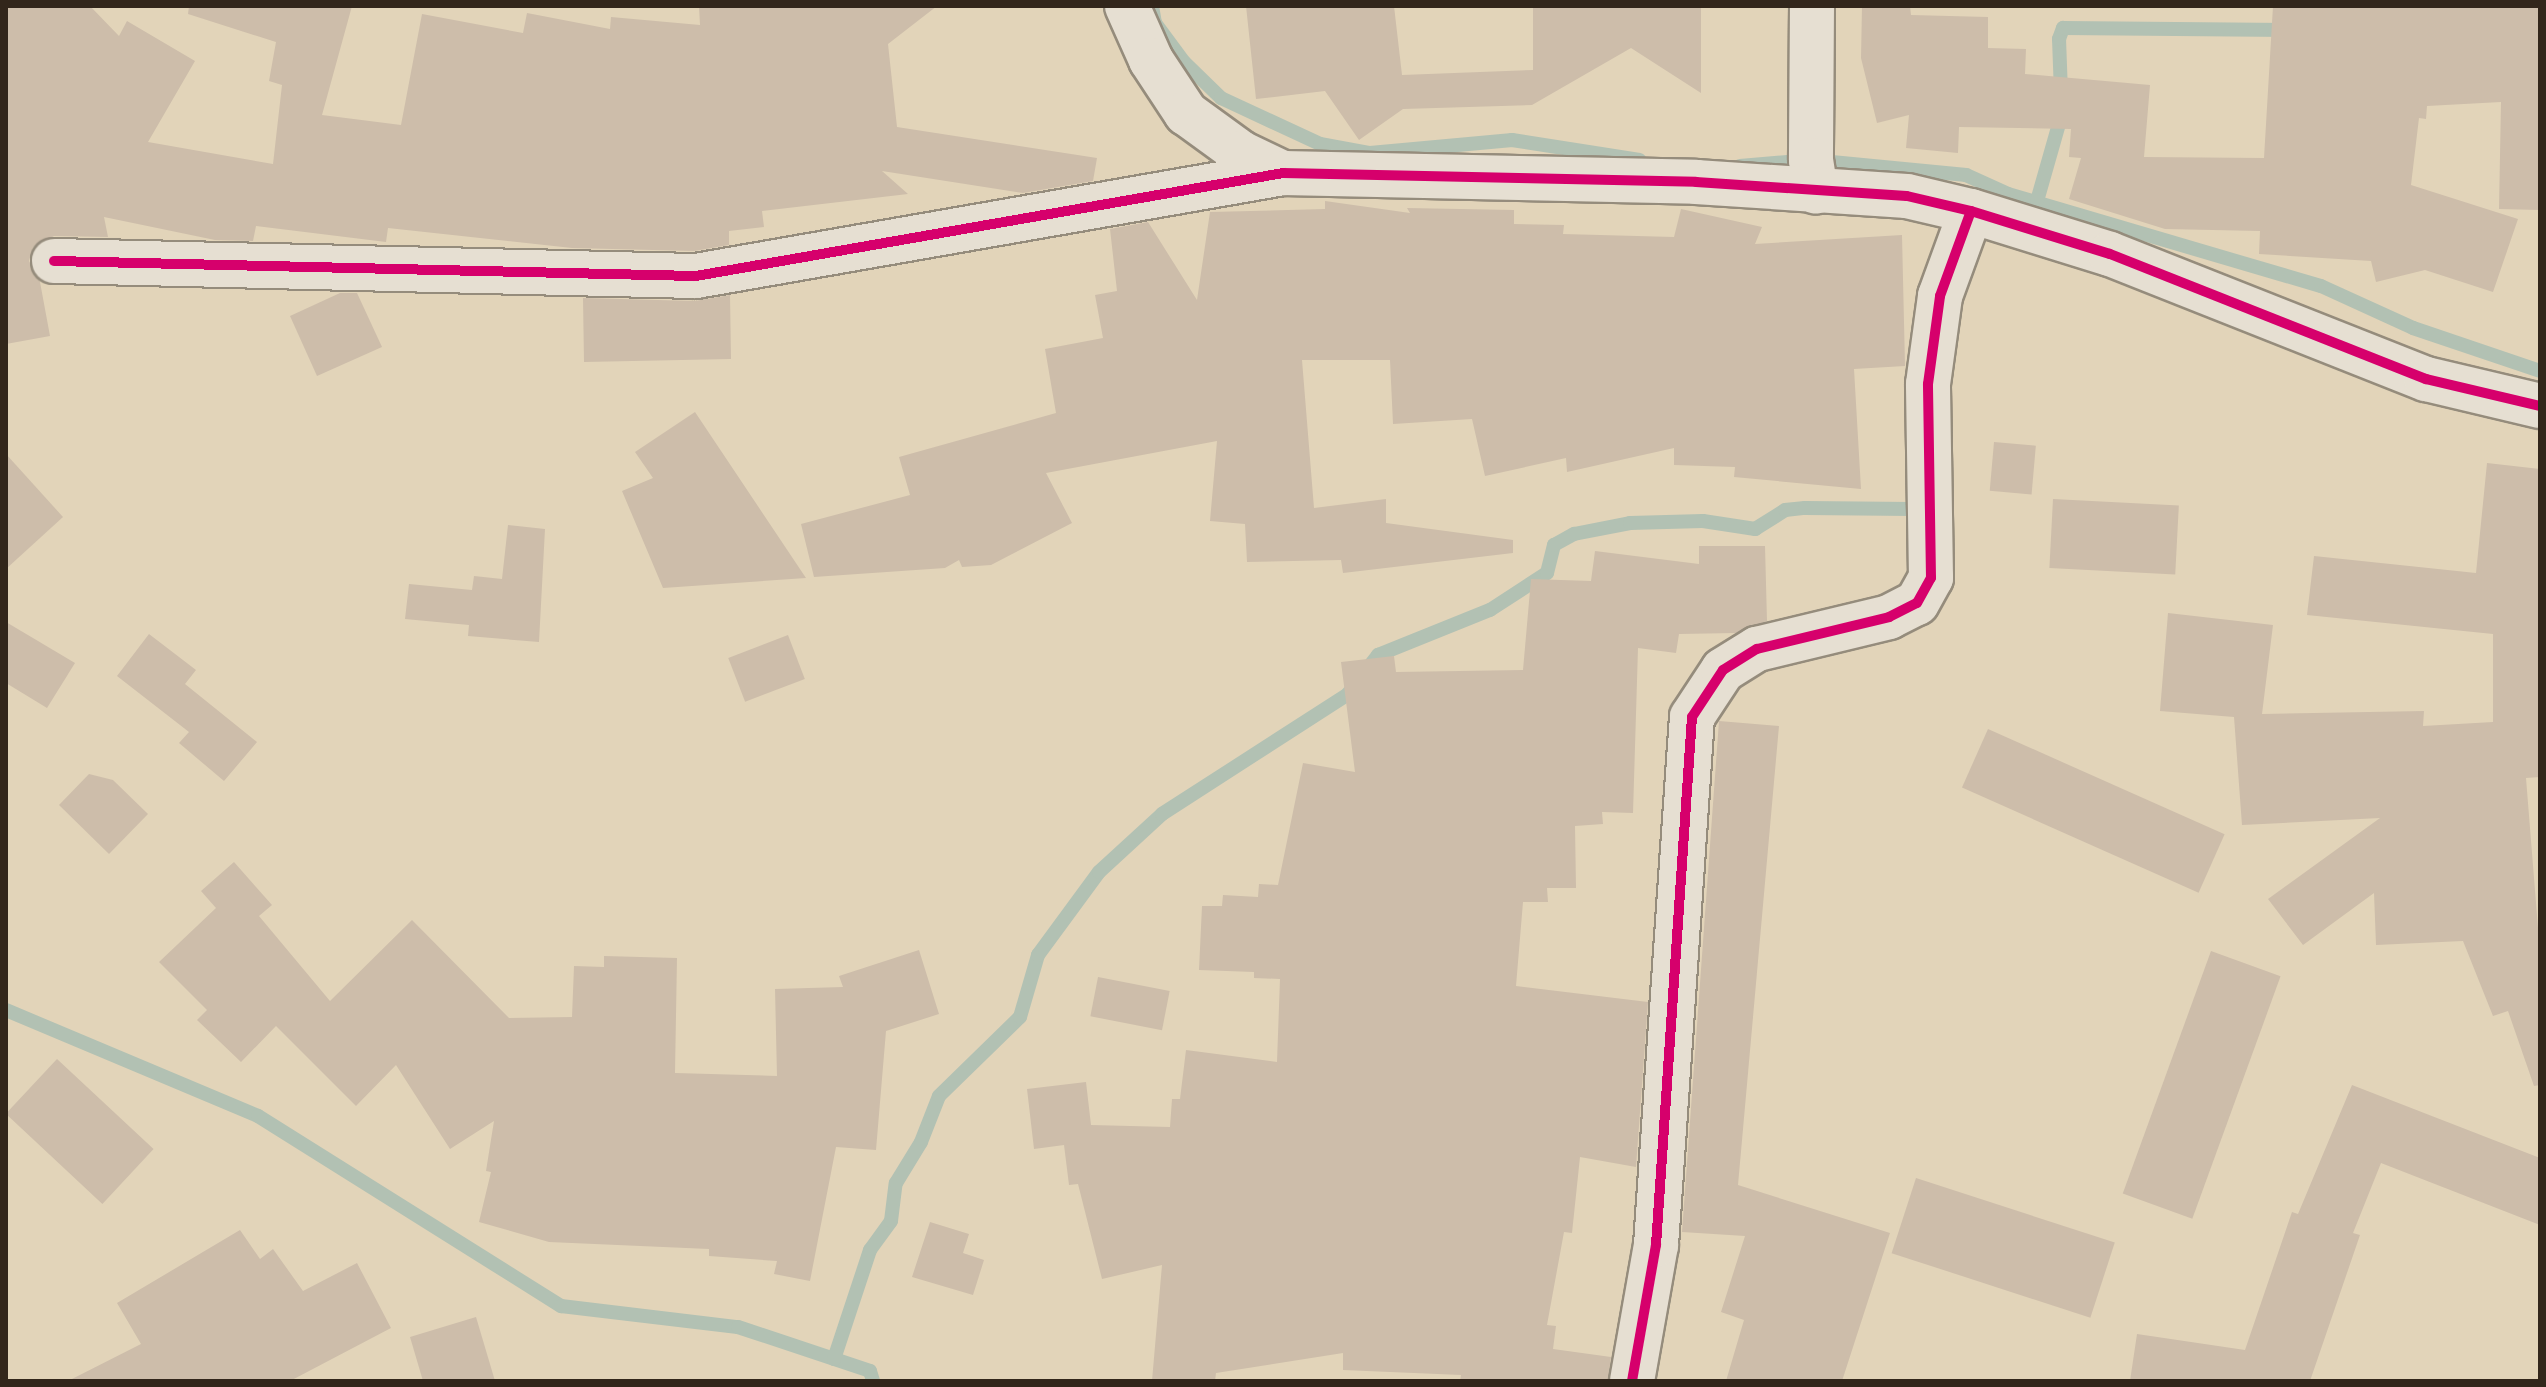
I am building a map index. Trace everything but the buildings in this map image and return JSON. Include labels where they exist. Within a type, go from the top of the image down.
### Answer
[{"type":"street","points":[[1127,6],[1151,60],[1186,113],[1241,153],[1283,173]]},
{"type":"street","points":[[1812,6],[1811,160],[1816,192]]},
{"type":"street","points":[[54,261],[696,276],[1283,173],[1696,182],[1907,196],[1971,211],[2110,254],[2426,379],[2540,406]]},
{"type":"street","points":[[1632,1381],[1656,1245],[1692,717],[1723,670],[1757,649],[1889,617],[1917,603],[1931,578],[1928,384],[1940,296],[1971,211]]},
{"type":"waterway","points":[[1152,6],[1155,23],[1184,62],[1221,98],[1320,144],[1370,153],[1512,140],[1639,160]]},
{"type":"waterway","points":[[2061,93],[2059,39],[2063,28],[2288,30]]},
{"type":"waterway","points":[[2037,201],[2062,113]]},
{"type":"waterway","points":[[1740,166],[1811,160],[1966,175],[2008,194],[2321,286],[2413,328],[2540,371]]},
{"type":"waterway","points":[[834,1359],[870,1250],[891,1221],[896,1183],[921,1142],[939,1096],[1020,1017],[1038,955],[1099,872],[1162,814],[1347,695],[1378,655],[1490,610],[1547,573],[1554,545],[1574,534],[1630,523],[1703,521],[1755,529],[1785,510],[1805,508],[1912,509]]},
{"type":"waterway","points":[[6,1010],[258,1116],[561,1306],[738,1327],[870,1371],[873,1381]]},
{"type":"cycle path","points":[[54,261],[696,276],[1283,173],[1696,182],[1907,196],[1971,211],[2110,254],[2426,379],[2540,406]]},
{"type":"cycle path","points":[[1632,1381],[1656,1245],[1692,717],[1723,670],[1757,649],[1889,617],[1917,603],[1931,578],[1928,384],[1940,296],[1971,211]]}]
